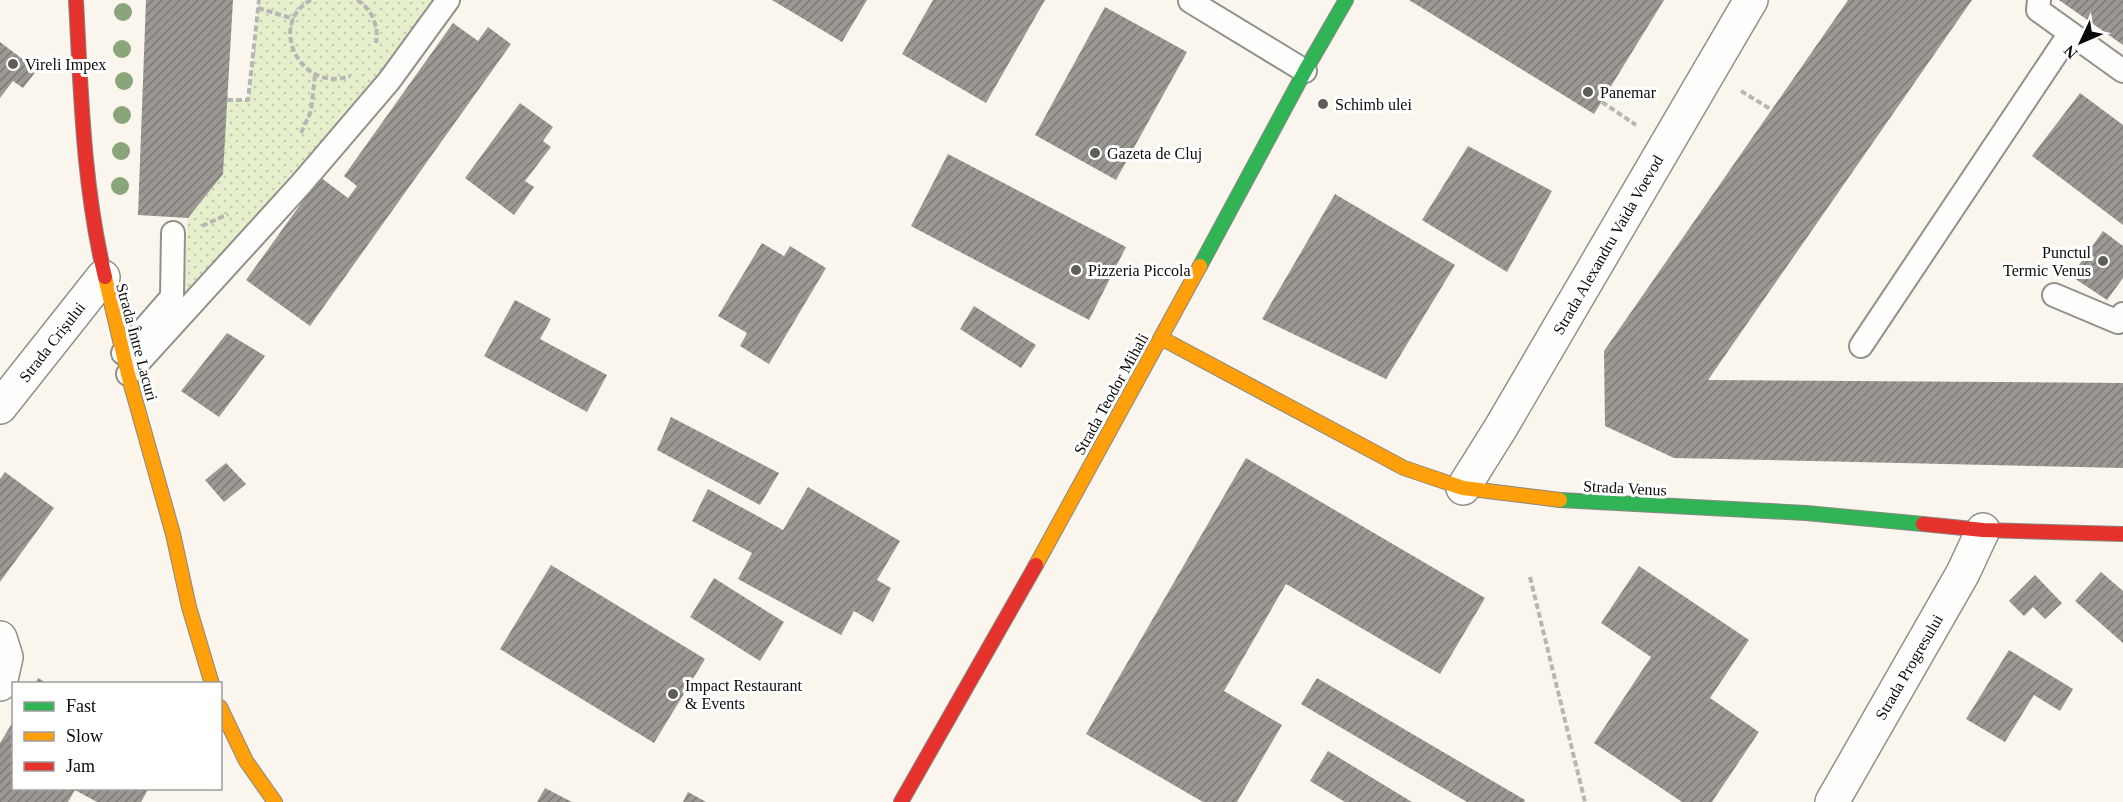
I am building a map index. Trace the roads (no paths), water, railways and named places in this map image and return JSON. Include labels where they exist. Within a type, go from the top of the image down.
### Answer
[{"type":"street","name":"Strada Între Lacuri","points":[[76,0],[87,183],[103,277],[173,534],[189,607],[211,682]]},
{"type":"street","name":"Strada Teodor Mihali","points":[[901,802],[1035,566],[1346,0]]},
{"type":"street","name":"Strada Alexandru Vaida Voevod","points":[[1464,488],[1750,0]]},
{"type":"street","name":"Strada Crișului","points":[[0,407],[103,277]]},
{"type":"street","name":"Strada Venus","points":[[1161,338],[1404,468],[1464,488],[1578,502],[1806,513],[1983,530],[2123,534]]},
{"type":"street","name":"Strada Progresului","points":[[1832,802],[1963,573],[1983,530]]},
{"type":"street","points":[[0,638],[6,657],[0,684]]},
{"type":"street","points":[[222,711],[264,796]]},
{"type":"lane","points":[[125,363],[301,184],[390,81],[448,0]]},
{"type":"lane","points":[[2039,0],[2038,10],[2123,71]]},
{"type":"lane","points":[[1190,1],[1305,71]]},
{"type":"lane","points":[[1861,346],[2070,33]]},
{"type":"lane","points":[[125,363],[172,297],[173,233]]},
{"type":"lane","points":[[2054,295],[2118,322],[2123,314]]},
{"type":"place","name":"Vireli Impex","points":[[13,64]]},
{"type":"place","name":"Panemar","points":[[1588,92]]},
{"type":"place","name":"Schimb ulei","points":[[1323,104]]},
{"type":"place","name":"Gazeta de Cluj","points":[[1095,153]]},
{"type":"place","name":"Punctul Termic Venus","points":[[2103,261]]},
{"type":"place","name":"Pizzeria Piccola","points":[[1076,270]]},
{"type":"place","name":"Impact Restaurant & Events","points":[[673,694]]}]
